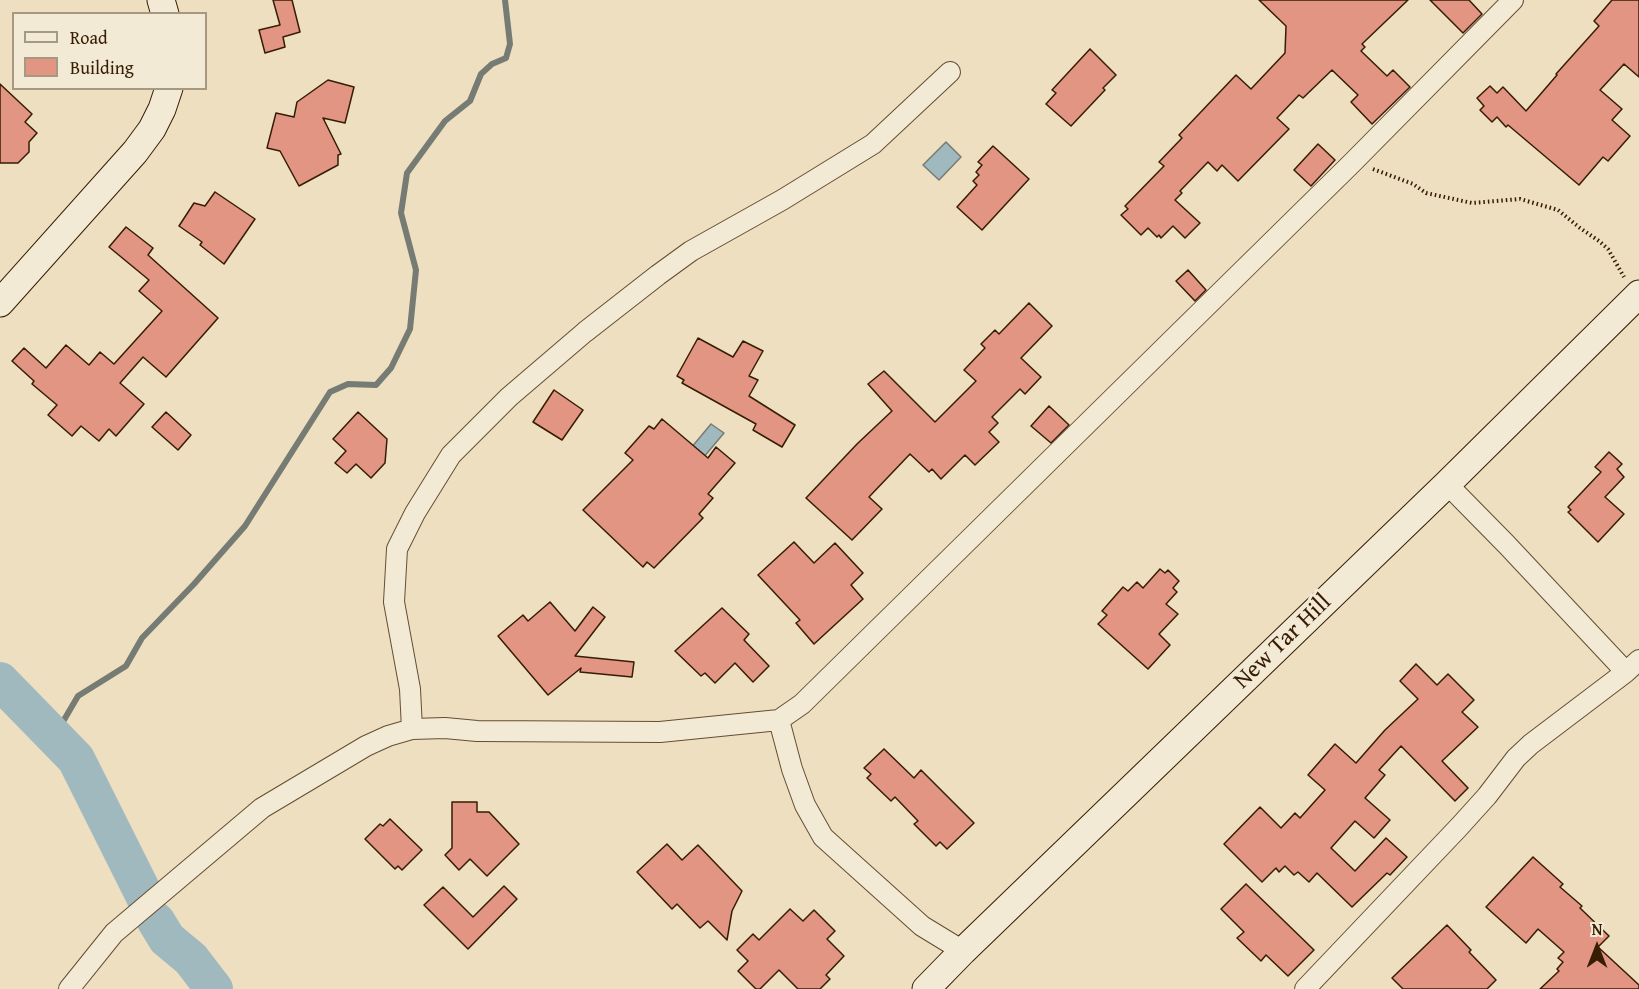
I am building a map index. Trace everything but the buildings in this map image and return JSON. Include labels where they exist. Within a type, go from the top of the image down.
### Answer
[{"type":"street","points":[[69,989],[114,933],[262,808],[366,746],[388,736],[412,729],[445,728],[477,731],[660,732],[779,720],[802,704],[1352,163],[1512,0]]},
{"type":"street","points":[[412,729],[410,689],[394,602],[397,549],[415,513],[451,455],[509,397],[658,274],[691,251],[782,200],[873,144],[950,72]]},
{"type":"street","points":[[0,303],[135,152],[152,129],[168,90]]},
{"type":"street","name":"New Tar Hill","points":[[926,989],[1447,484],[1633,287]]},
{"type":"street","points":[[1305,989],[1466,819],[1524,751],[1548,730],[1633,666],[1447,484]]},
{"type":"street","points":[[779,720],[792,769],[805,805],[823,837],[922,926],[963,951]]},
{"type":"path","points":[[1352,163],[1398,177],[1426,193],[1472,203],[1520,199],[1558,210],[1608,249],[1633,287]]},
{"type":"water","points":[[946,142],[961,157],[939,180],[923,165]]},
{"type":"water","points":[[711,424],[724,433],[703,458],[691,448]]},
{"type":"waterway","points":[[54,737],[78,696],[126,666],[142,638],[245,526],[330,392],[348,384],[376,385],[391,368],[410,329],[416,270],[401,213],[407,173],[445,121],[470,101],[481,74],[492,64],[506,58],[510,44],[505,0]]},
{"type":"waterway","points":[[0,681],[76,759],[147,901]]},
{"type":"waterway","points":[[156,921],[167,939],[191,959],[214,989]]}]
